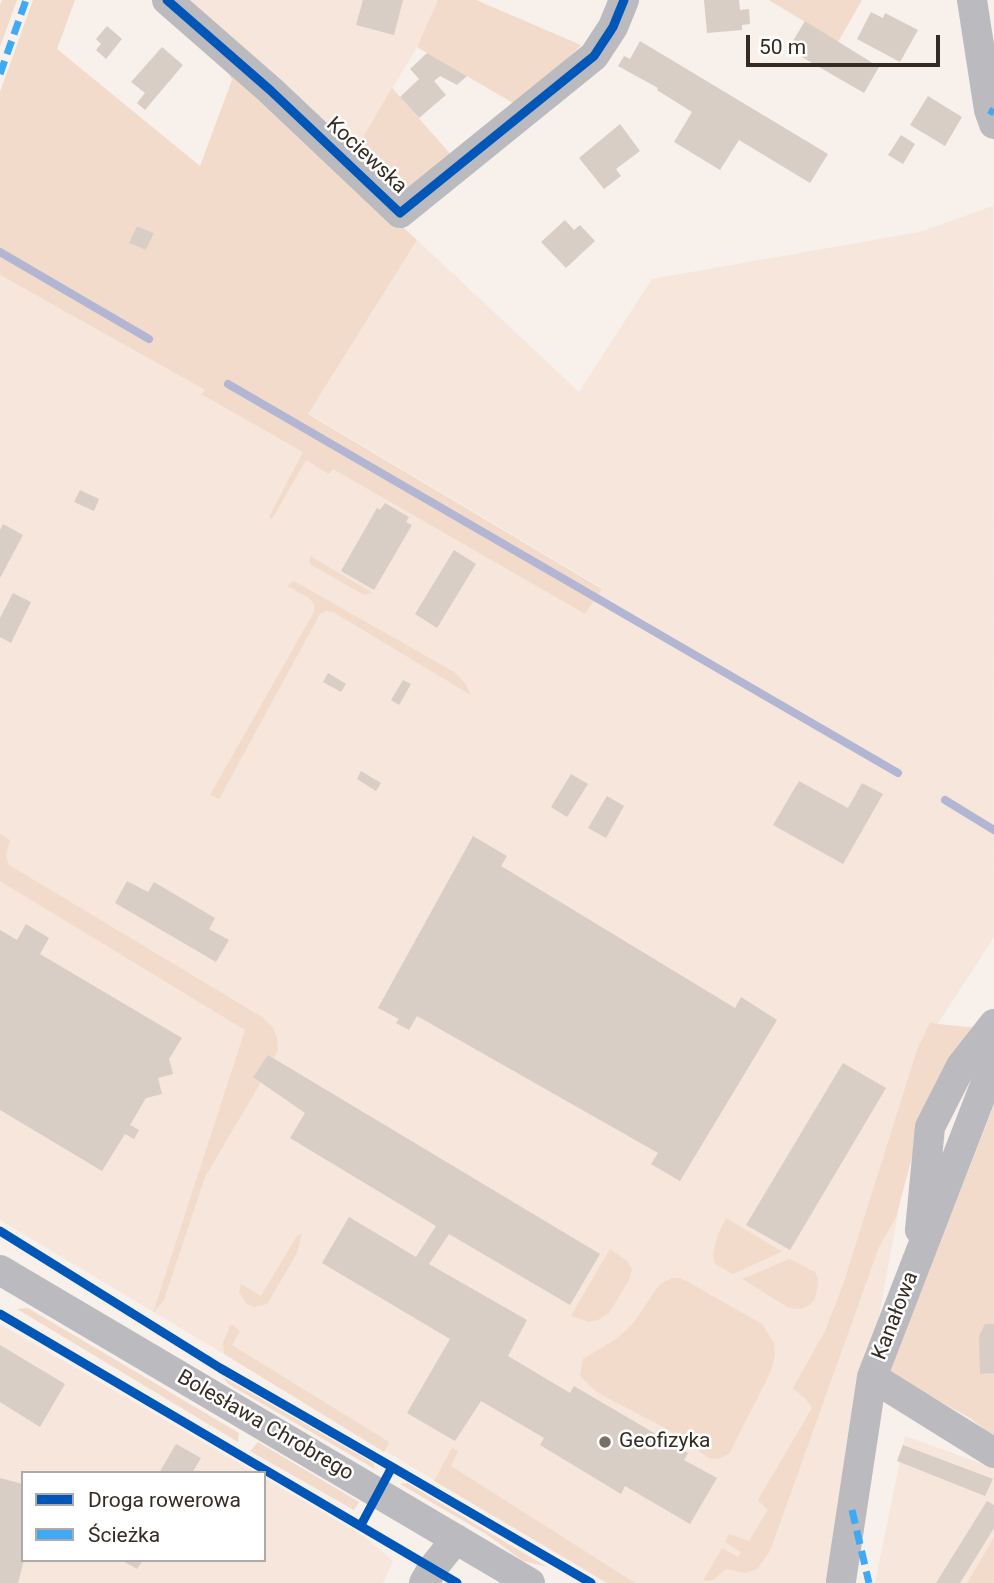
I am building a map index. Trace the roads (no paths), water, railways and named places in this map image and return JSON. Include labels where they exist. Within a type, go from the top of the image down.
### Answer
[{"type":"street","name":"Kociewska","points":[[167,0],[270,90],[400,213],[594,56],[613,27],[624,0]]},
{"type":"street","points":[[972,0],[989,110],[994,124]]},
{"type":"street","points":[[918,1258],[930,1127],[961,1066],[994,1024]]},
{"type":"street","name":"Kanałowa","points":[[841,1581],[872,1377],[994,1062]]},
{"type":"street","name":"Bolesława Chrobrego","points":[[0,1270],[530,1583]]},
{"type":"street","points":[[872,1377],[994,1453]]},
{"type":"street","points":[[424,1583],[456,1539]]},
{"type":"waterway","points":[[0,252],[149,339]]},
{"type":"waterway","points":[[228,384],[898,773]]},
{"type":"waterway","points":[[945,800],[994,830]]},
{"type":"place","name":"Geofizyka","points":[[605,1442]]}]
